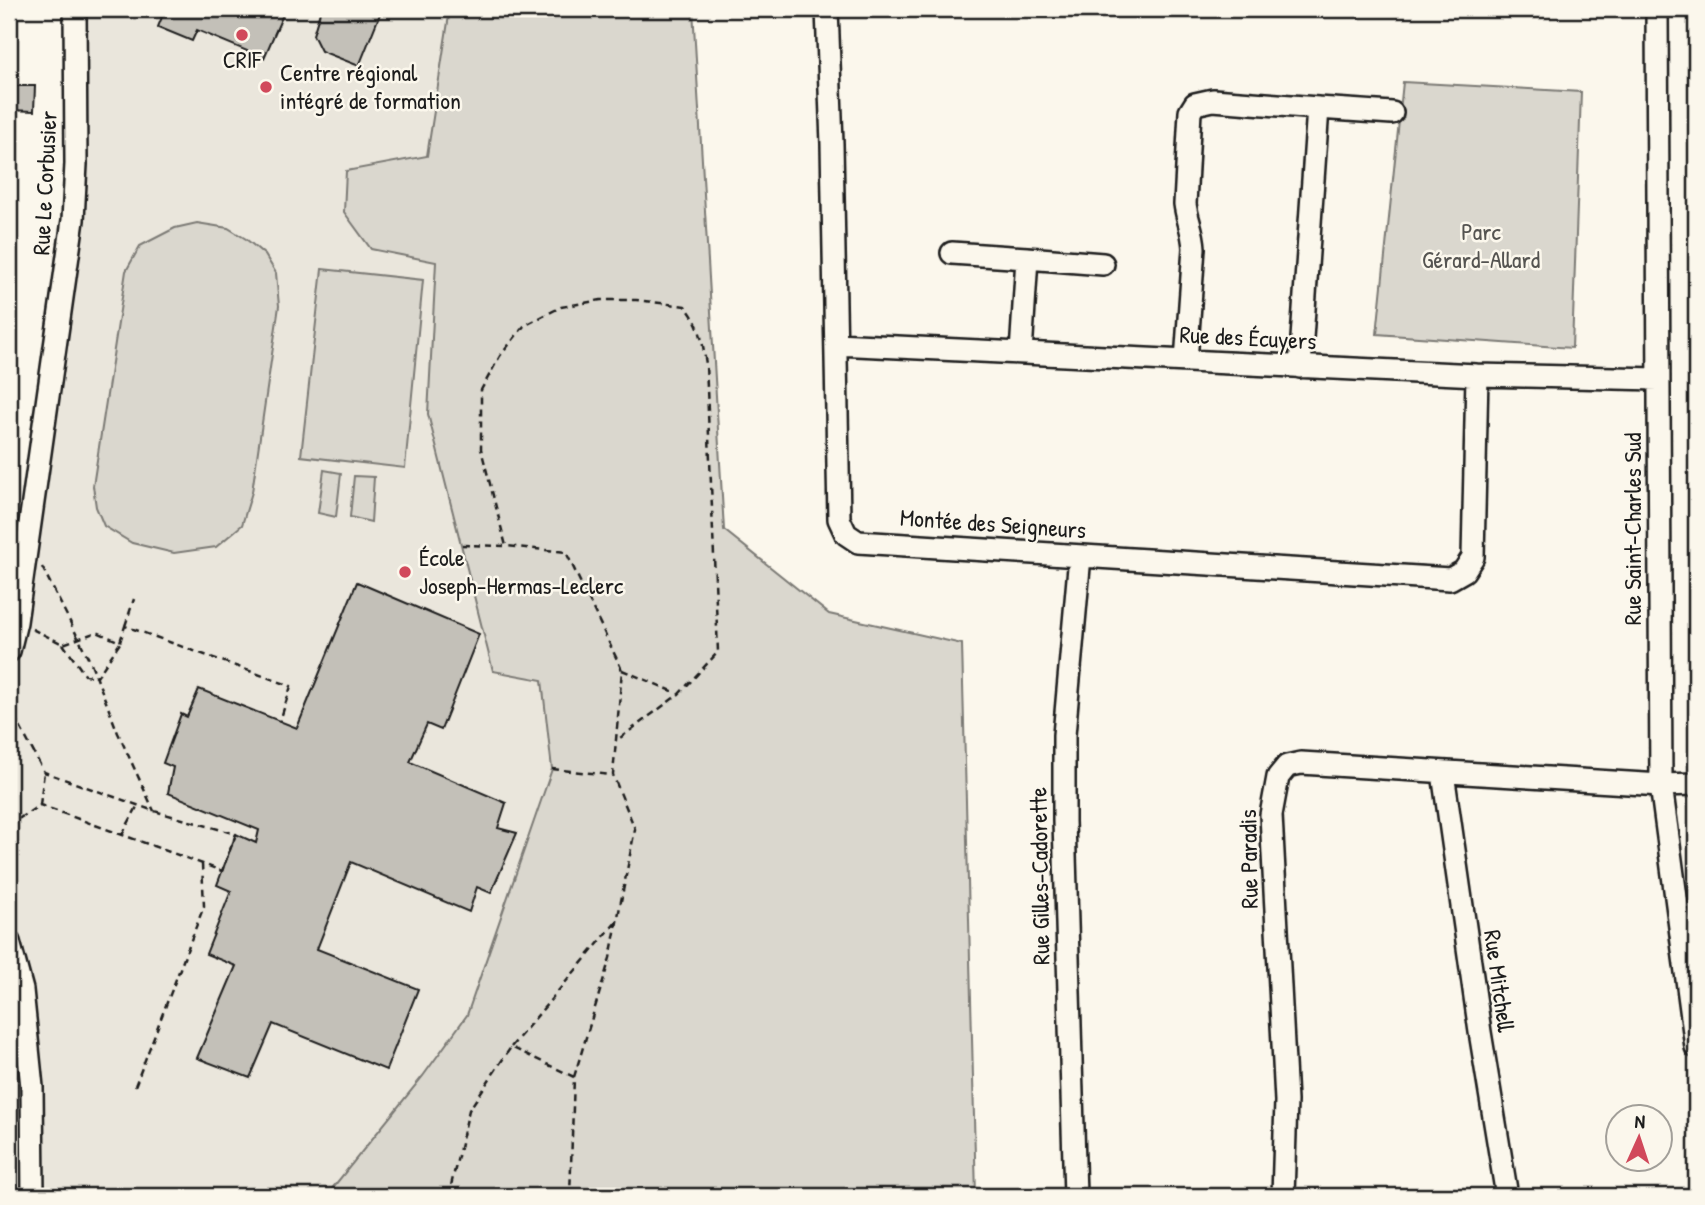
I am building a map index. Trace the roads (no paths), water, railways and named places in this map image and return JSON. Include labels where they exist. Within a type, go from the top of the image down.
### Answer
[{"type":"street","name":"Rue Le Corbusier","points":[[9,650],[16,622],[73,219],[76,164],[75,9]]},
{"type":"street","name":"Montée des Seigneurs","points":[[827,9],[839,519],[846,534],[858,542],[1450,579],[1464,571],[1473,557],[1477,375]]},
{"type":"street","name":"Rue Saint-Charles Sud","points":[[1657,9],[1661,785],[1696,1047]]},
{"type":"street","points":[[1186,361],[1194,248],[1193,229],[1187,219],[1185,204],[1190,112],[1195,103],[1213,100],[1392,113]]},
{"type":"street","points":[[1300,367],[1318,108]]},
{"type":"street","points":[[952,253],[1103,264]]},
{"type":"street","points":[[1021,353],[1027,258]]},
{"type":"street","name":"Rue des Écuyers","points":[[836,344],[1477,375],[1658,379]]},
{"type":"street","name":"Rue Gilles-Cadorette","points":[[1075,1196],[1064,747],[1080,556]]},
{"type":"street","name":"Rue Paradis","points":[[1283,1196],[1286,1101],[1271,815],[1278,777],[1287,766],[1301,764],[1661,785],[1696,784]]},
{"type":"street","name":"Rue Mitchell","points":[[1443,773],[1482,1045],[1507,1196]]},
{"type":"street","points":[[9,942],[22,990],[32,1087],[33,1196]]},
{"type":"place","name":"CRIF","points":[[242,35]]},
{"type":"place","name":"Centre régional intégré de formation","points":[[266,87]]},
{"type":"place","name":"École Joseph-Hermas-Leclerc","points":[[405,572]]},
{"type":"park label","name":"Parc Gérard-Allard","points":[[1481,246]]}]
